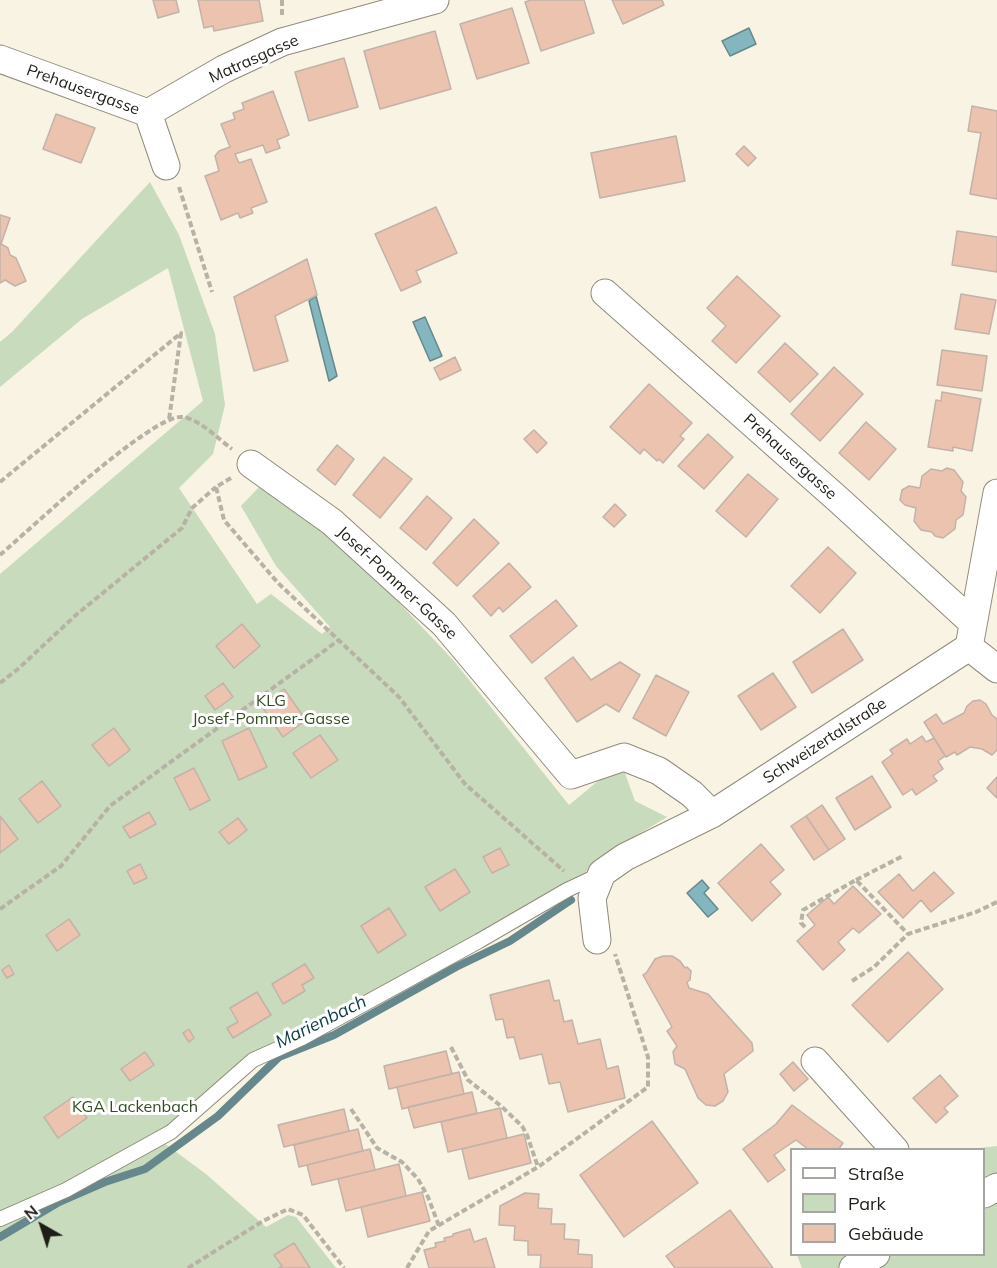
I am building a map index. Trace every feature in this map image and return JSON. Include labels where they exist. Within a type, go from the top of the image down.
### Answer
[{"type":"street","name":"Matrasgasse","points":[[148,113],[224,69],[282,42],[435,0]]},
{"type":"street","name":"Prehausergasse","points":[[0,59],[148,113],[166,166]]},
{"type":"street","name":"Prehausergasse","points":[[605,293],[841,502],[971,635],[997,669]]},
{"type":"street","name":"Josef-Pommer-Gasse","points":[[251,464],[332,522],[444,624],[571,775],[624,757],[659,771],[692,794],[712,814]]},
{"type":"street","points":[[971,635],[997,493]]},
{"type":"street","name":"Schweizertalstraße","points":[[591,879],[625,857],[712,814],[971,635]]},
{"type":"street","points":[[591,879],[597,940]]},
{"type":"street","points":[[815,1061],[894,1148]]},
{"type":"street","points":[[853,1268],[873,1256]]},
{"type":"lane","points":[[0,1219],[66,1190],[171,1132],[253,1060],[302,1038],[567,890],[591,879]]},
{"type":"path","points":[[166,166],[176,177],[195,231],[212,292]]},
{"type":"path","points":[[0,482],[181,333],[169,420]]},
{"type":"path","points":[[0,555],[122,451],[169,420],[180,417],[194,421],[251,464],[216,487],[192,508],[182,528],[76,615],[0,683]]},
{"type":"path","points":[[216,487],[224,520],[278,583],[399,697],[465,784],[591,879]]},
{"type":"path","points":[[0,909],[61,866],[110,806],[339,640]]},
{"type":"path","points":[[805,927],[801,923],[803,910],[903,856]]},
{"type":"path","points":[[856,880],[908,934]]},
{"type":"path","points":[[852,981],[874,967],[908,934],[976,912],[997,902]]},
{"type":"path","points":[[407,1268],[429,1231],[538,1167],[648,1087],[648,1057],[613,946],[597,940]]},
{"type":"path","points":[[451,1047],[468,1080],[522,1126],[538,1167]]},
{"type":"path","points":[[351,1110],[377,1148],[402,1162],[418,1179],[439,1226]]},
{"type":"path","points":[[188,1268],[263,1221],[288,1209],[303,1215],[344,1268]]},
{"type":"green space","points":[[150,182],[179,235],[215,334],[225,405],[213,454],[179,488],[257,604],[271,594],[322,634],[330,627],[276,566],[241,506],[260,486],[300,511],[387,590],[454,661],[569,805],[621,762],[635,801],[667,817],[599,858],[578,880],[256,1064],[164,1143],[206,1174],[266,1227],[288,1215],[296,1217],[336,1268],[0,1268],[0,574],[203,401],[168,268],[82,319],[0,387],[0,342],[12,332]]},
{"type":"green space","points":[[997,1146],[997,1268],[802,1268],[797,1256],[985,1256],[985,1148],[980,1148]]},
{"type":"water","points":[[749,28],[756,44],[730,56],[722,41]]},
{"type":"water","points":[[316,296],[337,376],[329,381],[309,301]]},
{"type":"water","points":[[425,317],[442,356],[430,361],[413,322]]},
{"type":"water","points":[[702,880],[709,888],[704,893],[718,909],[708,917],[687,893]]},
{"type":"building","points":[[153,0],[176,0],[179,12],[158,18]]},
{"type":"building","points":[[198,0],[259,0],[263,21],[214,31],[213,26],[204,28]]},
{"type":"building","points":[[584,0],[594,33],[541,51],[525,2]]},
{"type":"building","points":[[612,0],[662,0],[664,5],[623,24]]},
{"type":"building","points":[[512,8],[529,63],[477,79],[460,24]]},
{"type":"building","points":[[435,31],[451,89],[380,109],[364,51]]},
{"type":"building","points":[[344,58],[358,107],[309,121],[295,72]]},
{"type":"building","points":[[273,91],[289,135],[277,140],[280,148],[266,153],[263,145],[235,154],[239,163],[251,159],[267,202],[251,208],[253,213],[240,218],[238,213],[221,220],[205,176],[219,171],[215,156],[219,151],[230,147],[221,124],[235,119],[233,113],[244,109],[242,103]]},
{"type":"building","points":[[972,106],[997,111],[997,199],[970,194],[981,133],[968,131]]},
{"type":"building","points":[[56,114],[95,128],[81,163],[43,149]]},
{"type":"building","points":[[676,136],[685,181],[600,198],[591,153]]},
{"type":"building","points":[[744,146],[756,158],[748,166],[736,154]]},
{"type":"building","points":[[436,207],[457,253],[416,271],[421,282],[401,291],[375,234]]},
{"type":"building","points":[[0,215],[10,218],[1,244],[8,248],[10,255],[16,258],[26,281],[15,286],[5,280],[0,283]]},
{"type":"building","points":[[957,231],[997,237],[997,272],[952,265]]},
{"type":"building","points":[[307,259],[317,295],[275,316],[288,361],[254,371],[234,297]]},
{"type":"building","points":[[737,276],[780,316],[736,363],[712,341],[726,326],[707,308]]},
{"type":"building","points":[[961,294],[996,300],[989,334],[955,329]]},
{"type":"building","points":[[785,343],[818,374],[790,402],[758,372]]},
{"type":"building","points":[[942,350],[987,356],[982,391],[937,385]]},
{"type":"building","points":[[455,357],[461,370],[440,380],[434,368]]},
{"type":"building","points":[[834,367],[863,394],[820,441],[791,414]]},
{"type":"building","points":[[649,384],[692,423],[680,436],[684,439],[663,463],[659,459],[657,461],[644,449],[640,454],[610,427]]},
{"type":"building","points":[[942,392],[981,399],[972,451],[953,447],[953,451],[928,447],[936,400],[941,401]]},
{"type":"building","points":[[866,422],[896,449],[869,480],[839,453]]},
{"type":"building","points":[[534,430],[547,443],[537,453],[524,439]]},
{"type":"building","points":[[708,434],[733,457],[704,489],[678,466]]},
{"type":"building","points":[[337,445],[354,459],[335,485],[317,470]]},
{"type":"building","points":[[384,457],[412,479],[380,518],[353,495]]},
{"type":"building","points":[[947,468],[954,470],[963,482],[961,491],[966,497],[963,515],[956,520],[955,529],[943,538],[935,536],[932,532],[921,530],[914,521],[916,508],[905,505],[900,500],[902,490],[909,486],[920,488],[922,476],[931,469],[942,471]]},
{"type":"building","points":[[748,474],[778,499],[746,537],[716,511]]},
{"type":"building","points":[[427,496],[452,518],[426,550],[400,528]]},
{"type":"building","points":[[615,504],[626,515],[614,527],[603,517]]},
{"type":"building","points":[[474,519],[499,543],[457,586],[433,563]]},
{"type":"building","points":[[828,547],[856,573],[820,613],[791,586]]},
{"type":"building","points":[[509,563],[531,587],[503,612],[499,607],[491,616],[473,596]]},
{"type":"building","points":[[556,600],[577,626],[532,663],[510,636]]},
{"type":"building","points":[[242,624],[260,646],[234,668],[216,646]]},
{"type":"building","points":[[843,629],[863,660],[812,693],[793,662]]},
{"type":"building","points":[[573,657],[591,680],[620,662],[640,675],[619,712],[606,704],[577,722],[545,678]]},
{"type":"building","points":[[773,673],[796,707],[761,730],[738,696]]},
{"type":"building","points":[[656,675],[689,692],[666,736],[633,718]]},
{"type":"building","points":[[223,683],[233,697],[215,710],[205,696]]},
{"type":"building","points":[[284,689],[306,720],[283,737],[261,705]]},
{"type":"building","points":[[980,700],[986,704],[997,719],[997,750],[992,755],[982,749],[970,747],[957,755],[955,752],[946,757],[924,722],[936,714],[943,724],[964,713],[973,701]]},
{"type":"building","points":[[114,728],[130,750],[109,766],[92,745]]},
{"type":"building","points":[[249,728],[267,767],[239,780],[222,741]]},
{"type":"building","points":[[320,735],[338,760],[311,778],[293,753]]},
{"type":"building","points":[[922,736],[926,742],[934,738],[945,756],[938,761],[943,769],[933,776],[937,781],[916,795],[912,789],[903,795],[882,762],[893,754],[890,750],[907,739],[910,744]]},
{"type":"building","points":[[194,768],[210,800],[190,810],[174,778]]},
{"type":"building","points":[[872,776],[891,807],[855,830],[836,798]]},
{"type":"building","points":[[997,777],[997,798],[987,788]]},
{"type":"building","points":[[42,781],[61,806],[38,823],[19,799]]},
{"type":"building","points":[[822,805],[845,839],[829,850],[806,816]]},
{"type":"building","points":[[149,812],[156,824],[130,838],[123,827]]},
{"type":"building","points":[[0,816],[18,839],[0,853]]},
{"type":"building","points":[[806,816],[829,850],[814,860],[791,826]]},
{"type":"building","points":[[238,818],[247,830],[229,844],[219,832]]},
{"type":"building","points":[[761,844],[784,870],[770,882],[781,894],[752,921],[718,883]]},
{"type":"building","points":[[500,848],[509,865],[492,873],[483,857]]},
{"type":"building","points":[[140,864],[147,878],[134,884],[127,871]]},
{"type":"building","points":[[455,869],[470,892],[440,911],[425,887]]},
{"type":"building","points":[[934,872],[954,893],[931,912],[921,900],[903,918],[878,892],[899,874],[913,891]]},
{"type":"building","points":[[853,886],[881,914],[859,933],[853,928],[838,942],[845,950],[823,970],[797,941],[815,925],[807,915],[828,897],[834,904]]},
{"type":"building","points":[[389,908],[406,935],[378,953],[361,926]]},
{"type":"building","points":[[69,919],[80,935],[57,951],[46,935]]},
{"type":"building","points":[[908,952],[943,989],[888,1042],[852,1005]]},
{"type":"building","points":[[672,956],[685,968],[687,967],[691,971],[690,980],[687,982],[689,988],[708,994],[752,1043],[753,1051],[724,1074],[728,1092],[723,1101],[715,1106],[706,1105],[698,1098],[685,1069],[675,1064],[673,1052],[677,1046],[667,1031],[672,1027],[643,975],[655,959]]},
{"type":"building","points":[[305,964],[314,978],[302,985],[305,991],[283,1004],[272,984]]},
{"type":"building","points":[[9,965],[14,974],[7,978],[2,970]]},
{"type":"building","points":[[549,980],[554,1001],[559,1000],[564,1022],[572,1020],[578,1044],[600,1039],[607,1069],[618,1066],[625,1098],[568,1112],[560,1082],[549,1084],[542,1054],[520,1059],[514,1037],[507,1038],[503,1019],[496,1020],[490,995]]},
{"type":"building","points":[[257,992],[271,1015],[233,1038],[227,1028],[238,1022],[230,1008]]},
{"type":"building","points":[[189,1029],[194,1038],[189,1042],[183,1033]]},
{"type":"building","points":[[446,1051],[452,1074],[389,1089],[384,1066]]},
{"type":"building","points":[[145,1052],[154,1065],[130,1081],[121,1069]]},
{"type":"building","points":[[793,1062],[808,1079],[794,1091],[780,1074]]},
{"type":"building","points":[[459,1072],[464,1094],[402,1109],[397,1087]]},
{"type":"building","points":[[940,1075],[958,1096],[944,1108],[948,1112],[936,1123],[913,1098]]},
{"type":"building","points":[[472,1092],[477,1113],[414,1128],[408,1107]]},
{"type":"building","points":[[73,1097],[87,1118],[58,1138],[44,1117]]},
{"type":"building","points":[[792,1105],[843,1143],[839,1148],[806,1148],[796,1140],[774,1155],[785,1170],[768,1182],[743,1149],[776,1124]]},
{"type":"building","points":[[500,1108],[507,1138],[448,1152],[441,1122]]},
{"type":"building","points":[[344,1109],[349,1131],[284,1147],[278,1125]]},
{"type":"building","points":[[652,1121],[698,1183],[624,1237],[580,1175]]},
{"type":"building","points":[[358,1129],[363,1151],[299,1167],[294,1145]]},
{"type":"building","points":[[524,1134],[531,1163],[469,1179],[462,1149]]},
{"type":"building","points":[[370,1149],[375,1170],[312,1185],[307,1165]]},
{"type":"building","points":[[399,1164],[406,1196],[346,1211],[338,1179]]},
{"type":"building","points":[[422,1192],[430,1221],[368,1237],[361,1207]]},
{"type":"building","points":[[525,1193],[539,1194],[538,1208],[552,1209],[551,1224],[565,1224],[564,1239],[579,1240],[578,1254],[592,1255],[592,1268],[540,1268],[541,1255],[528,1255],[528,1241],[514,1240],[515,1226],[499,1225],[500,1206]]},
{"type":"building","points":[[730,1210],[773,1268],[675,1268],[666,1256]]},
{"type":"building","points":[[470,1229],[474,1242],[486,1238],[495,1268],[429,1268],[424,1250],[436,1247],[435,1243],[445,1241],[444,1238]]},
{"type":"building","points":[[294,1243],[310,1268],[279,1268],[282,1266],[274,1255]]},
{"type":"waterway","name":"Marienbach","points":[[0,1237],[59,1202],[105,1182],[145,1169],[218,1116],[279,1057],[334,1035],[456,967],[510,941],[571,900]]},
{"type":"park label","name":"KLG Josef-Pommer-Gasse","points":[[271,710]]},
{"type":"park label","name":"KGA Lackenbach","points":[[135,1107]]}]
